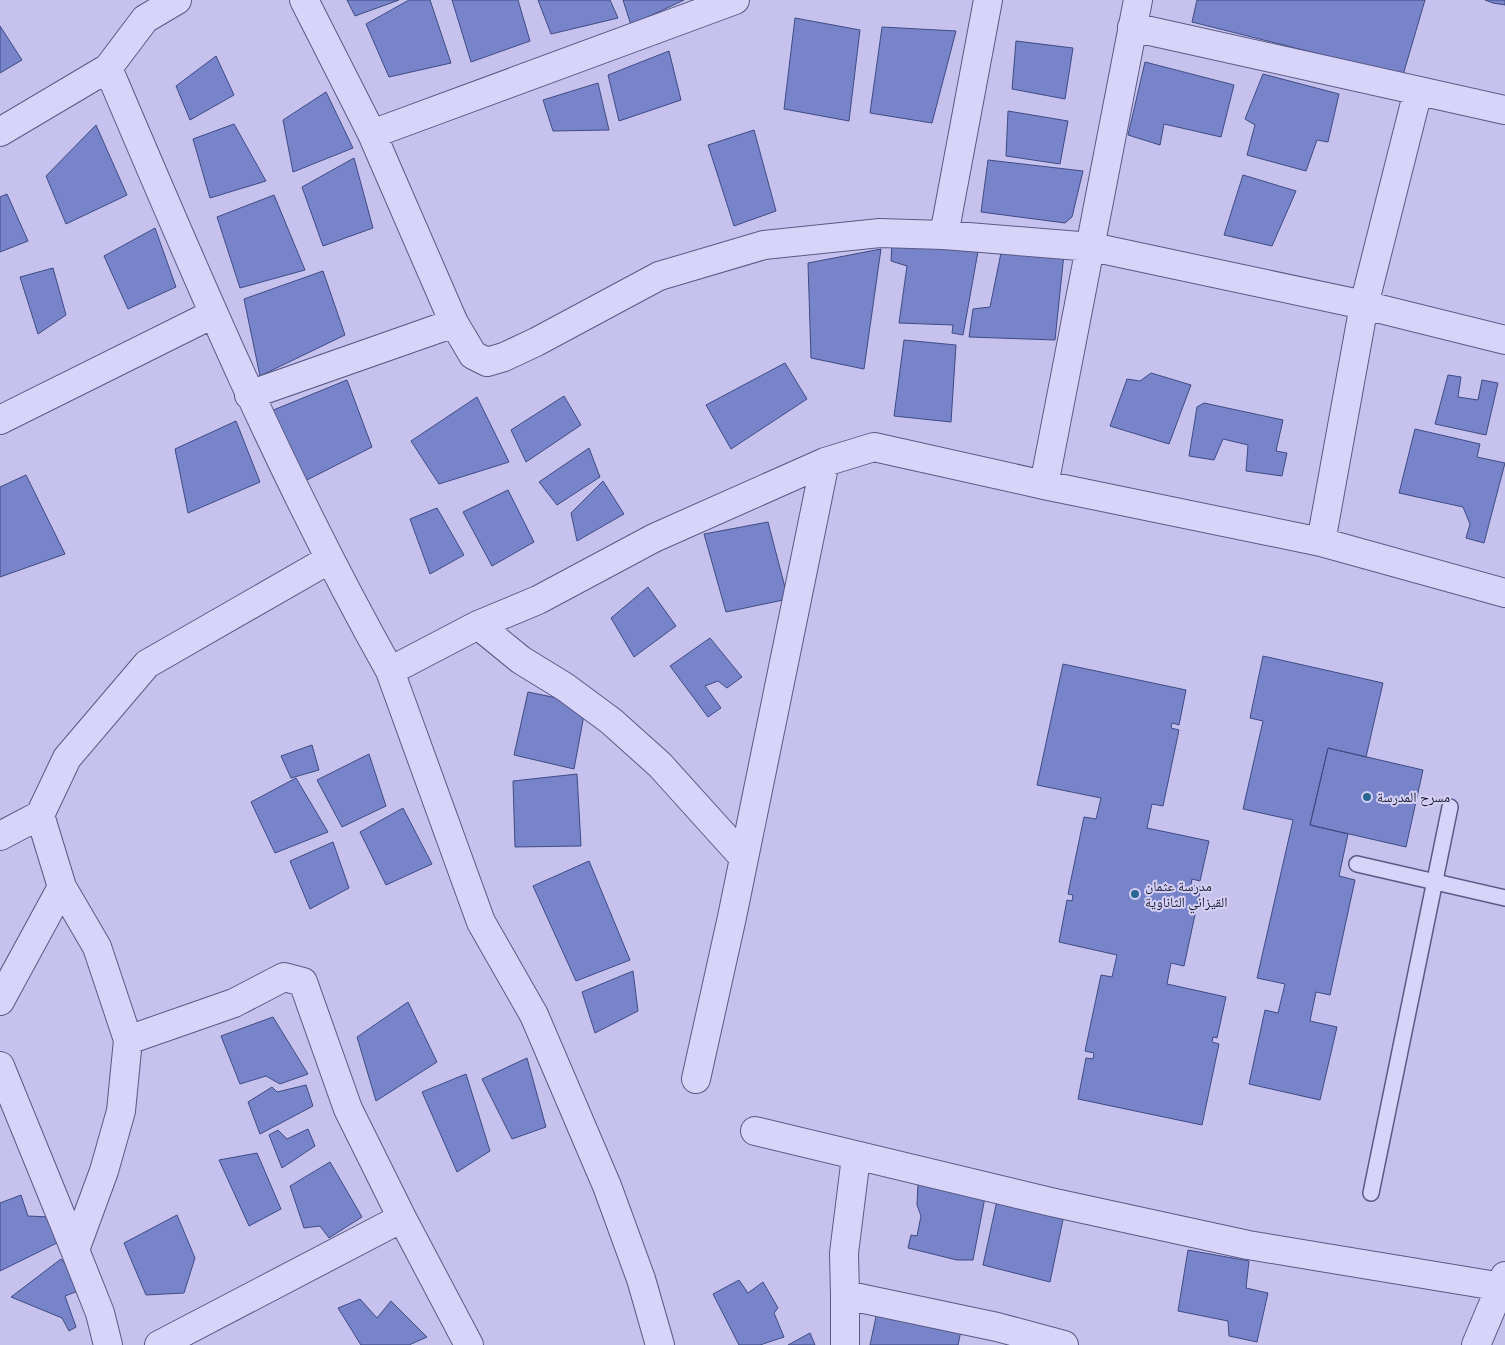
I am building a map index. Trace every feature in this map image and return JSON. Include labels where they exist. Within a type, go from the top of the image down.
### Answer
[{"type":"street","points":[[0,132],[108,68],[138,10],[177,0]]},
{"type":"street","points":[[304,0],[372,134],[454,323],[473,354],[487,362],[504,357],[536,342],[659,276],[764,246],[880,232],[1092,246],[1364,305],[1505,340]]},
{"type":"street","points":[[372,134],[735,0]]},
{"type":"street","points":[[944,235],[988,0]]},
{"type":"street","points":[[1044,485],[1092,246],[1138,0]]},
{"type":"street","points":[[1132,27],[1505,110]]},
{"type":"street","points":[[108,68],[249,395],[300,503],[390,671],[481,922],[534,1015],[607,1186],[641,1279],[660,1345]]},
{"type":"street","points":[[1321,542],[1364,305],[1418,91]]},
{"type":"street","points":[[0,420],[213,314]]},
{"type":"street","points":[[249,395],[454,323]]},
{"type":"street","points":[[390,671],[478,625],[538,600],[654,538],[825,462],[874,447],[1044,485],[1321,542],[1505,593]]},
{"type":"street","points":[[696,1079],[744,858],[825,462]]},
{"type":"street","points":[[0,836],[40,815],[67,758],[147,664],[330,559]]},
{"type":"street","points":[[478,625],[521,660],[566,687],[611,721],[660,765],[744,858]]},
{"type":"street","points":[[40,815],[62,887],[97,947],[128,1040],[121,1111],[104,1171],[75,1250]]},
{"type":"street","points":[[0,1001],[62,887]]},
{"type":"street","points":[[128,1040],[234,1003],[284,977],[302,982],[348,1109],[402,1218],[469,1345]]},
{"type":"street","points":[[0,1066],[100,1313],[108,1345]]},
{"type":"street","points":[[754,1131],[856,1157],[1248,1245],[1503,1282],[1476,1345]]},
{"type":"street","points":[[846,1345],[844,1253],[856,1157]]},
{"type":"street","points":[[159,1345],[402,1218]]},
{"type":"street","points":[[846,1295],[997,1328],[1064,1345]]},
{"type":"lane","points":[[1372,1193],[1450,807]]},
{"type":"lane","points":[[1356,864],[1505,898]]},
{"type":"building","points":[[347,0],[399,0],[355,16]]},
{"type":"building","points":[[409,0],[430,0],[451,63],[389,77],[366,24]]},
{"type":"building","points":[[452,0],[518,0],[530,41],[471,62]]},
{"type":"building","points":[[538,0],[610,0],[618,18],[551,34]]},
{"type":"building","points":[[623,0],[684,0],[631,25]]},
{"type":"building","points":[[1197,0],[1425,0],[1403,75],[1192,22]]},
{"type":"building","points":[[1485,0],[1505,0],[1505,5],[1493,3]]},
{"type":"building","points":[[795,18],[860,30],[849,121],[784,109]]},
{"type":"building","points":[[0,26],[22,60],[0,73]]},
{"type":"building","points":[[882,27],[956,31],[932,123],[870,113]]},
{"type":"building","points":[[1016,41],[1073,48],[1065,99],[1012,89]]},
{"type":"building","points":[[669,51],[681,100],[619,121],[608,75]]},
{"type":"building","points":[[216,56],[234,95],[190,120],[176,86]]},
{"type":"building","points":[[1145,62],[1234,85],[1221,137],[1164,124],[1160,145],[1128,135]]},
{"type":"building","points":[[1263,74],[1339,94],[1328,142],[1317,140],[1306,171],[1247,155],[1255,125],[1245,119]]},
{"type":"building","points":[[598,83],[609,130],[553,131],[543,100]]},
{"type":"building","points":[[326,92],[353,148],[293,172],[283,120]]},
{"type":"building","points":[[1008,111],[1068,121],[1060,164],[1006,156]]},
{"type":"building","points":[[234,124],[266,181],[210,198],[193,139]]},
{"type":"building","points":[[96,125],[127,195],[66,224],[46,176]]},
{"type":"building","points":[[754,130],[776,211],[734,226],[708,145]]},
{"type":"building","points":[[354,158],[373,228],[323,246],[302,187]]},
{"type":"building","points":[[988,160],[1083,171],[1072,217],[1065,223],[981,212]]},
{"type":"building","points":[[1243,175],[1296,191],[1272,246],[1224,235]]},
{"type":"building","points":[[7,194],[28,241],[0,252],[0,197]]},
{"type":"building","points":[[274,195],[305,270],[240,288],[217,217]]},
{"type":"building","points":[[155,228],[176,287],[128,309],[104,256]]},
{"type":"building","points":[[892,243],[979,246],[963,335],[952,333],[953,325],[899,323],[907,266],[891,261]]},
{"type":"building","points":[[1002,248],[1064,254],[1055,340],[969,337],[973,309],[990,307]]},
{"type":"building","points":[[881,249],[864,369],[811,358],[808,263]]},
{"type":"building","points":[[53,268],[66,315],[38,334],[20,277]]},
{"type":"building","points":[[323,271],[345,335],[260,376],[244,299]]},
{"type":"building","points":[[904,340],[956,345],[951,422],[894,416]]},
{"type":"building","points":[[785,363],[807,399],[731,449],[706,405]]},
{"type":"building","points":[[1151,373],[1191,385],[1169,444],[1110,426],[1127,379],[1140,381]]},
{"type":"building","points":[[1448,375],[1461,377],[1458,397],[1478,400],[1482,380],[1498,383],[1486,435],[1435,424]]},
{"type":"building","points":[[347,380],[372,447],[303,482],[271,411]]},
{"type":"building","points":[[564,396],[581,425],[526,462],[511,430]]},
{"type":"building","points":[[477,397],[509,462],[439,484],[411,441]]},
{"type":"building","points":[[1204,403],[1283,420],[1276,451],[1287,453],[1282,476],[1246,471],[1248,445],[1223,439],[1214,460],[1189,456],[1197,407]]},
{"type":"building","points":[[236,421],[260,482],[188,513],[175,449]]},
{"type":"building","points":[[1415,429],[1480,444],[1477,457],[1505,463],[1484,543],[1466,538],[1470,524],[1463,507],[1399,493]]},
{"type":"building","points":[[589,448],[600,477],[557,505],[539,482]]},
{"type":"building","points":[[26,475],[65,554],[0,577],[0,487]]},
{"type":"building","points":[[603,481],[624,514],[577,541],[571,513]]},
{"type":"building","points":[[508,490],[534,542],[492,566],[463,512]]},
{"type":"building","points":[[437,508],[464,555],[430,574],[410,519]]},
{"type":"building","points":[[768,522],[788,599],[726,612],[704,534]]},
{"type":"building","points":[[648,587],[676,626],[634,657],[611,618]]},
{"type":"building","points":[[710,638],[742,677],[727,688],[718,681],[705,686],[721,708],[708,717],[670,666]]},
{"type":"building","points":[[1263,656],[1383,683],[1366,757],[1328,748],[1310,825],[1348,834],[1339,876],[1355,880],[1330,995],[1316,992],[1310,1021],[1337,1027],[1320,1100],[1249,1084],[1265,1010],[1278,1013],[1285,984],[1257,978],[1293,820],[1243,809],[1263,721],[1250,718]]},
{"type":"building","name":"مدرسة عثمان القيزاني الثاناوية","points":[[1063,664],[1186,690],[1179,725],[1172,723],[1171,728],[1179,730],[1163,806],[1152,804],[1147,828],[1209,841],[1200,881],[1192,879],[1191,885],[1201,887],[1184,966],[1171,963],[1167,984],[1226,997],[1217,1038],[1213,1037],[1212,1042],[1219,1044],[1202,1125],[1078,1099],[1086,1058],[1093,1059],[1094,1053],[1085,1051],[1101,975],[1112,977],[1117,955],[1059,942],[1067,900],[1072,901],[1073,895],[1068,894],[1084,817],[1096,819],[1101,798],[1037,785]]},
{"type":"building","points":[[528,692],[586,704],[574,769],[514,755]]},
{"type":"building","points":[[312,745],[319,770],[291,778],[281,756]]},
{"type":"building","name":"مسرح المدرسة","points":[[1328,748],[1423,770],[1406,847],[1310,825]]},
{"type":"building","points":[[369,754],[386,806],[342,827],[317,780]]},
{"type":"building","points":[[577,774],[581,846],[515,847],[513,781]]},
{"type":"building","points":[[296,778],[328,832],[275,853],[251,802]]},
{"type":"building","points":[[403,808],[432,864],[386,885],[360,832]]},
{"type":"building","points":[[333,842],[349,888],[310,909],[290,861]]},
{"type":"building","points":[[589,861],[630,960],[576,981],[533,886]]},
{"type":"building","points":[[633,971],[638,1011],[595,1033],[582,992]]},
{"type":"building","points":[[408,1002],[437,1062],[376,1101],[357,1037]]},
{"type":"building","points":[[273,1017],[308,1074],[280,1084],[266,1076],[240,1084],[221,1036]]},
{"type":"building","points":[[527,1058],[546,1127],[512,1139],[482,1079]]},
{"type":"building","points":[[466,1074],[490,1151],[457,1172],[422,1092]]},
{"type":"building","points":[[306,1085],[313,1106],[260,1134],[248,1102],[272,1087],[277,1092]]},
{"type":"building","points":[[308,1129],[315,1146],[282,1168],[269,1135],[278,1130],[287,1139]]},
{"type":"building","points":[[257,1153],[281,1209],[249,1226],[219,1160]]},
{"type":"building","points":[[330,1162],[362,1217],[329,1238],[320,1226],[304,1228],[290,1186]]},
{"type":"building","points":[[918,1182],[986,1192],[973,1260],[957,1260],[908,1248],[911,1235],[917,1236],[921,1216],[917,1205]]},
{"type":"building","points":[[21,1195],[28,1216],[49,1217],[61,1241],[0,1271],[0,1203]]},
{"type":"building","points":[[998,1196],[1065,1210],[1050,1282],[983,1265]]},
{"type":"building","points":[[177,1215],[195,1258],[184,1293],[146,1295],[124,1243]]},
{"type":"building","points":[[1188,1250],[1249,1261],[1246,1288],[1268,1293],[1257,1342],[1229,1336],[1228,1321],[1178,1311]]},
{"type":"building","points":[[61,1259],[86,1288],[65,1296],[76,1327],[69,1331],[62,1318],[11,1297]]},
{"type":"building","points":[[739,1280],[748,1293],[763,1282],[778,1308],[774,1313],[784,1337],[760,1345],[739,1345],[713,1294]]},
{"type":"building","points":[[360,1299],[377,1318],[391,1301],[427,1337],[409,1345],[361,1345],[338,1308]]},
{"type":"building","points":[[877,1312],[961,1331],[958,1345],[870,1345]]},
{"type":"building","points":[[810,1333],[815,1345],[788,1345]]},
{"type":"place","name":"مسرح المدرسة","points":[[1367,797]]},
{"type":"place","name":"مدرسة عثمان القيزاني الثاناوية","points":[[1135,894]]}]
